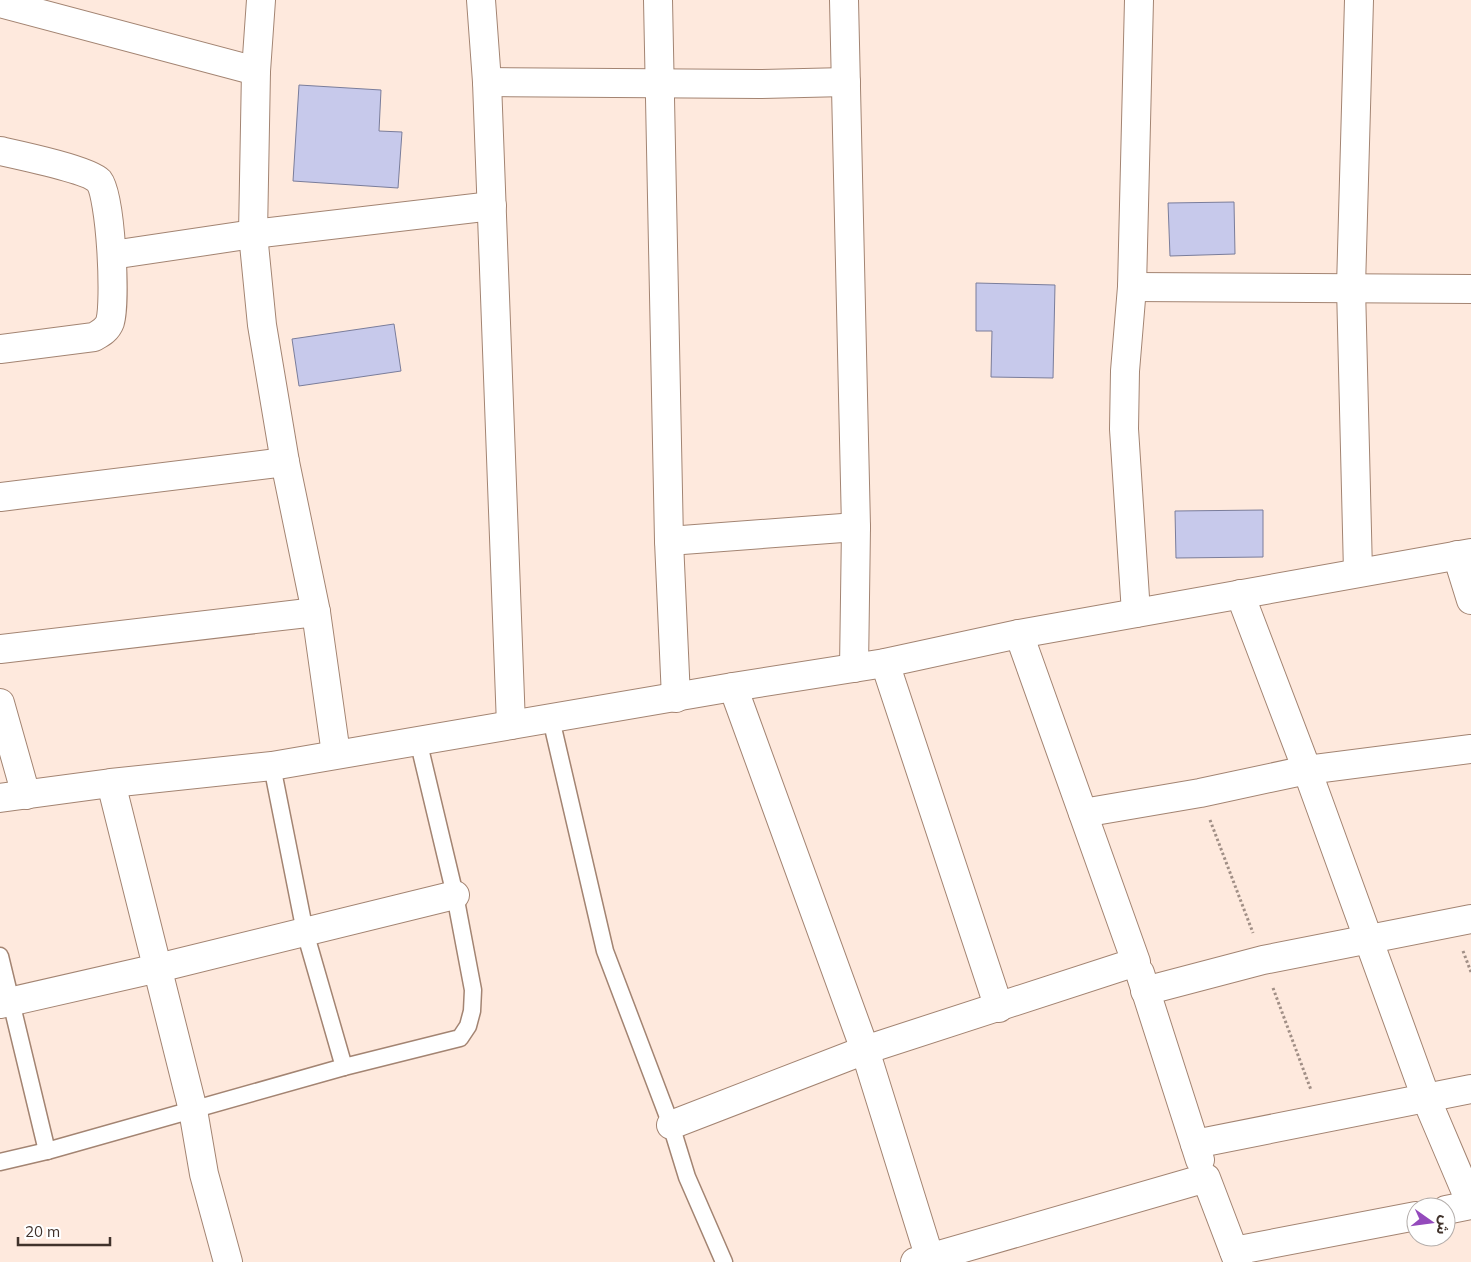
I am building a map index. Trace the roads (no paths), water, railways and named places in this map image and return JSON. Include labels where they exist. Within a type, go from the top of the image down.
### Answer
[{"type":"street","points":[[261,0],[256,71],[253,234],[262,325],[285,462],[316,612],[336,754]]},
{"type":"street","points":[[482,0],[488,82],[511,725]]},
{"type":"street","points":[[658,0],[669,541],[676,698]]},
{"type":"street","points":[[844,0],[856,527],[854,668]]},
{"type":"street","points":[[1136,612],[1124,429],[1124,371],[1132,287],[1139,0]]},
{"type":"street","points":[[1358,572],[1351,287],[1359,0]]},
{"type":"street","points":[[0,3],[256,71]]},
{"type":"street","points":[[488,82],[759,84],[846,82]]},
{"type":"street","points":[[0,151],[81,172],[98,180],[103,189],[112,255],[110,321],[104,331],[94,337],[0,349]]},
{"type":"street","points":[[112,255],[253,234],[492,206]]},
{"type":"street","points":[[1132,287],[1471,289]]},
{"type":"street","points":[[0,497],[285,462]]},
{"type":"street","points":[[669,541],[856,527]]},
{"type":"street","points":[[0,704],[13,796],[111,783],[272,766],[733,687],[885,663],[1019,634],[1464,554],[1471,600]]},
{"type":"street","points":[[1240,594],[1307,770],[1426,1098],[1471,1205],[1456,1208]]},
{"type":"street","points":[[0,649],[316,612]]},
{"type":"street","points":[[1019,634],[1136,962],[1206,1178],[1236,1257],[1406,1218]]},
{"type":"street","points":[[885,663],[999,1008]]},
{"type":"street","points":[[733,687],[865,1050],[925,1260],[1206,1178]]},
{"type":"street","points":[[1083,813],[1200,793],[1307,770],[1471,749]]},
{"type":"street","points":[[111,783],[193,1110],[204,1174],[225,1261]]},
{"type":"street","points":[[6,1002],[158,968],[455,895]]},
{"type":"street","points":[[1145,991],[1263,960],[1471,919]]},
{"type":"street","points":[[671,1125],[865,1050],[1136,962]]},
{"type":"street","points":[[1195,1144],[1471,1089]]},
{"type":"lane","points":[[551,718],[605,951],[671,1125],[687,1177],[724,1262]]},
{"type":"lane","points":[[0,1162],[47,1151],[344,1067],[460,1038],[468,1026],[472,1011],[473,990],[455,895],[418,740]]},
{"type":"lane","points":[[272,766],[305,932],[344,1067]]},
{"type":"lane","points":[[0,956],[6,1002],[47,1151]]}]
